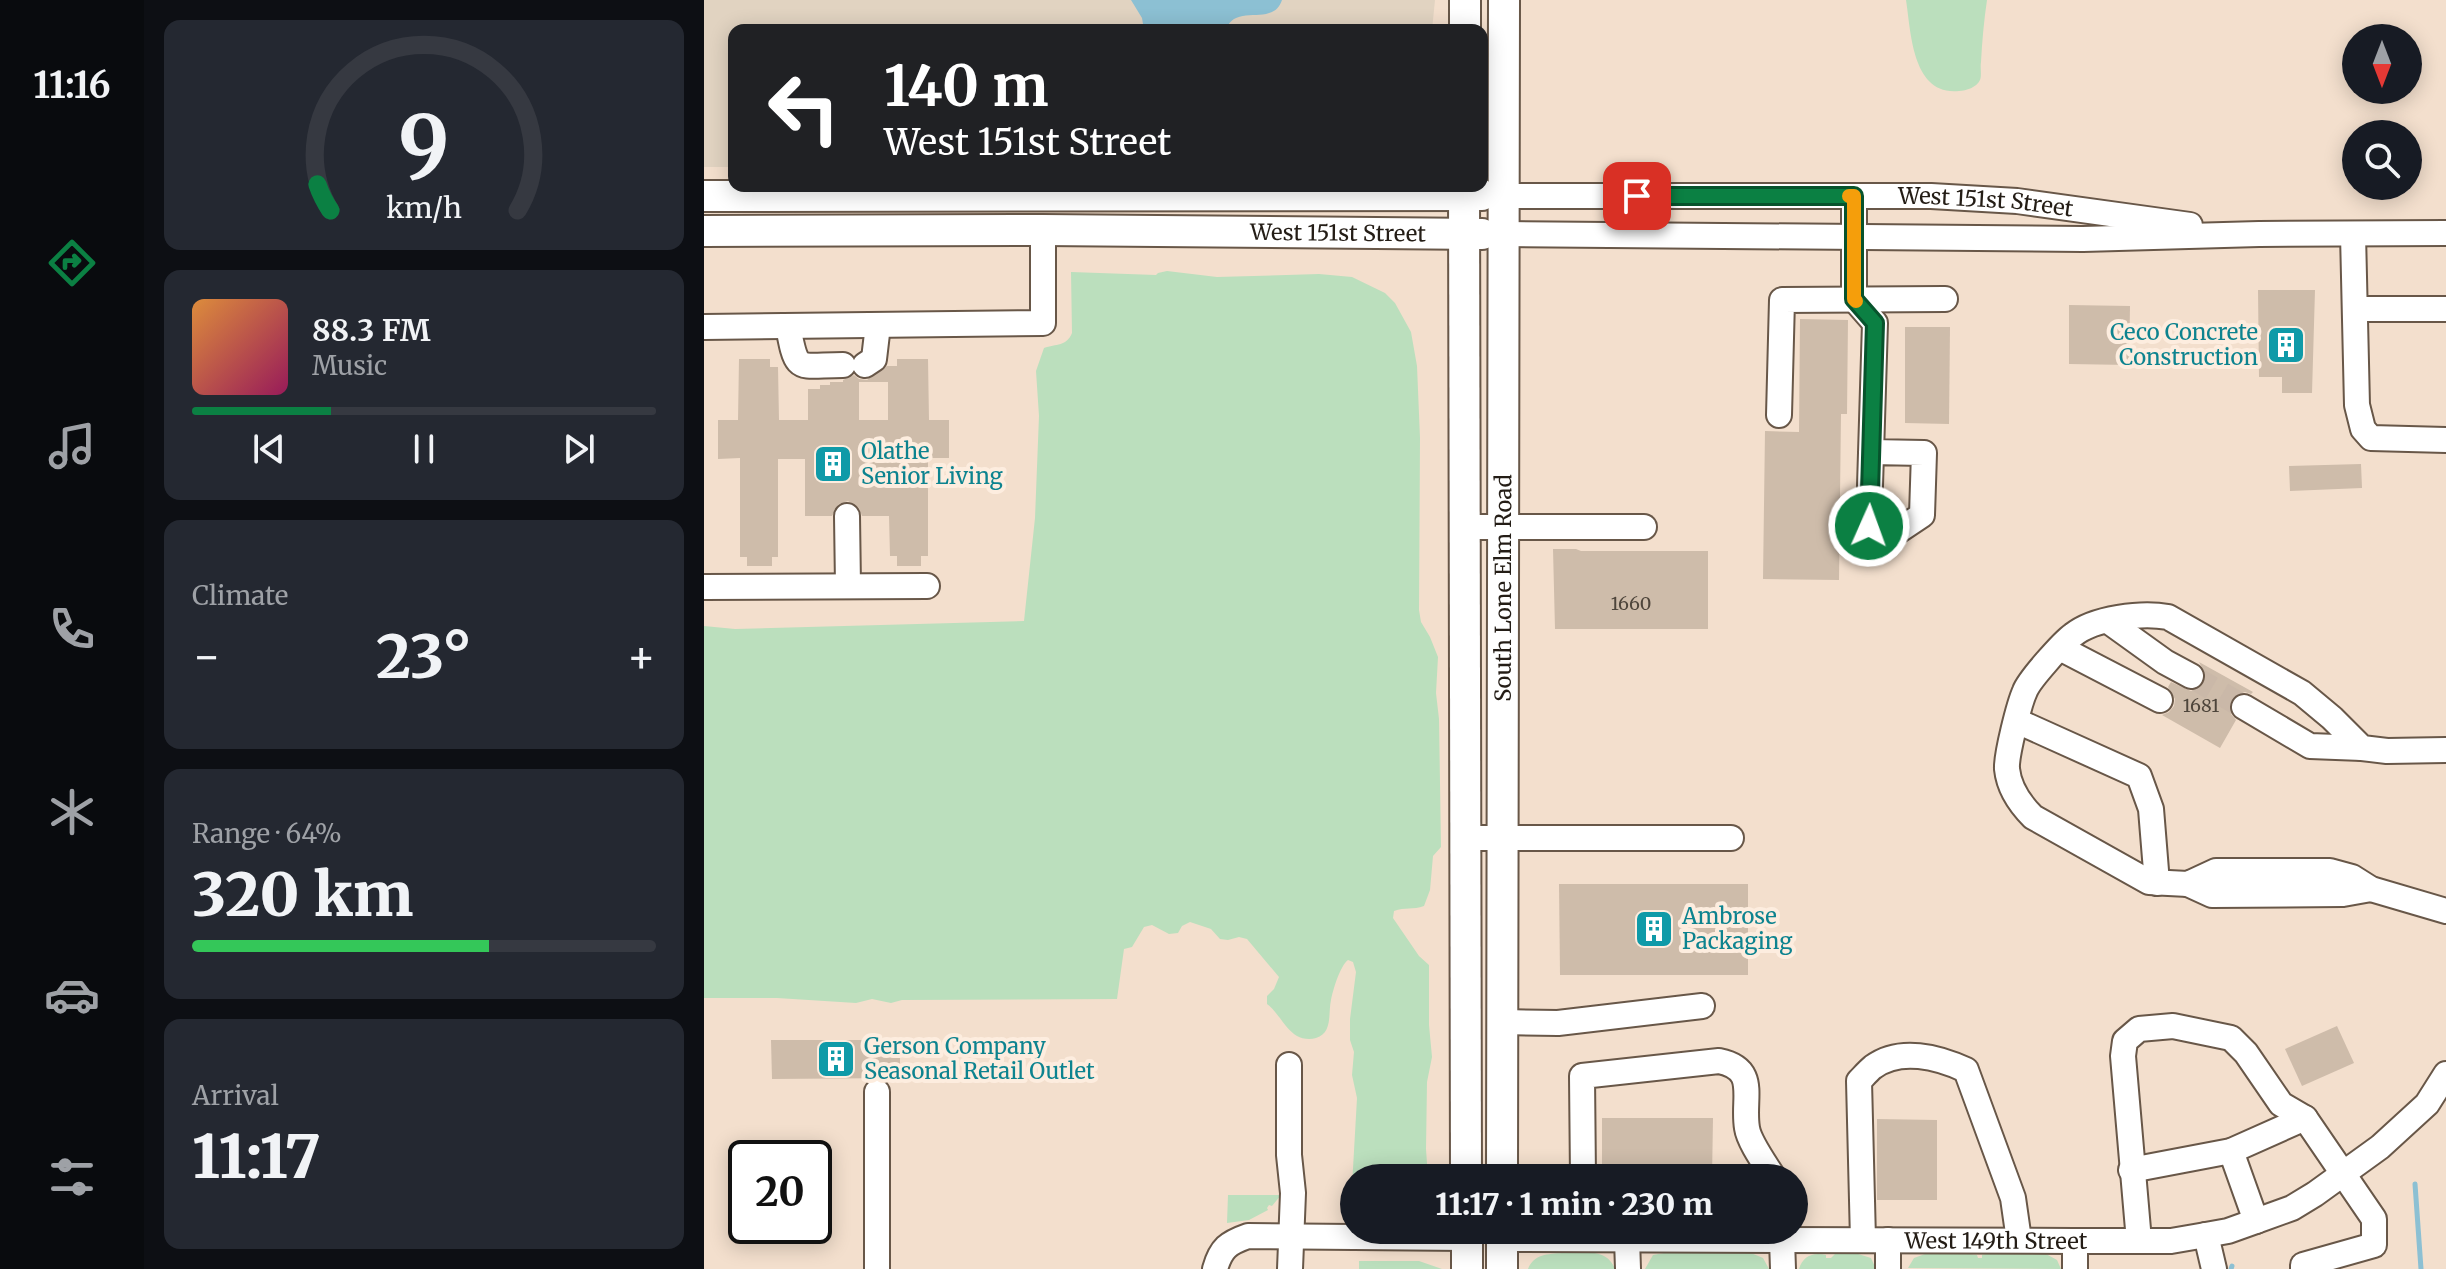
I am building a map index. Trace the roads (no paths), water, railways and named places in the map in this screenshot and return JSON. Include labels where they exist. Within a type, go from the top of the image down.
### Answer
[{"type":"main road","points":[[1465,0],[1465,24]]},
{"type":"main road","name":"South Lone Elm Road","points":[[1502,1164],[1504,0]]},
{"type":"main road","name":"West 151st Street","points":[[704,196],[1211,192]]},
{"type":"main road","name":"South Lone Elm Road","points":[[1464,192],[1466,1164]]},
{"type":"main road","name":"West 151st Street","points":[[1477,192],[1504,196]]},
{"type":"main road","name":"West 151st Street","points":[[704,231],[1505,234]]},
{"type":"main road","points":[[1467,1244],[1467,1269]]},
{"type":"main road","points":[[1502,1244],[1502,1269]]},
{"type":"street","name":"West 151st Street","points":[[1504,196],[1931,196],[2017,201],[2259,234]]},
{"type":"street","points":[[1854,196],[1854,299],[1875,323],[1871,452]]},
{"type":"street","points":[[704,327],[1043,323],[1043,230]]},
{"type":"street","name":"West 151st Street","points":[[1505,234],[2083,239],[2446,233]]},
{"type":"street","points":[[2353,234],[2357,405],[2363,429],[2371,438],[2446,440]]},
{"type":"street","points":[[1779,415],[1782,300],[1945,299]]},
{"type":"street","points":[[2355,309],[2446,309]]},
{"type":"street","points":[[788,326],[793,356],[797,362],[803,365],[854,365],[874,359],[878,325]]},
{"type":"street","points":[[847,516],[848,586]]},
{"type":"street","points":[[1465,527],[1644,527]]},
{"type":"street","points":[[704,587],[927,586]]},
{"type":"street","points":[[2362,748],[2302,693],[2168,617],[2151,614],[2108,621],[2073,634],[2025,690],[2007,767],[2011,786],[2022,806],[2033,817],[2149,882],[2188,884],[2212,895],[2343,894],[2371,889],[2446,911]]},
{"type":"street","points":[[2108,621],[2165,662],[2191,676]]},
{"type":"street","points":[[2060,648],[2160,700]]},
{"type":"street","points":[[2244,707],[2310,746],[2387,751],[2446,750]]},
{"type":"street","points":[[2017,721],[2139,776],[2151,809],[2157,883]]},
{"type":"street","points":[[1464,838],[1731,838]]},
{"type":"street","points":[[1503,1022],[1558,1023],[1702,1006]]},
{"type":"street","points":[[2139,1241],[2123,1056],[2125,1041],[2139,1029],[2173,1026],[2231,1038],[2246,1053],[2281,1104],[2305,1118],[2374,1219],[2374,1245],[2303,1265],[2303,1269]]},
{"type":"street","points":[[1863,1240],[1859,1081],[1873,1067],[1897,1056],[1949,1062],[1966,1070],[2013,1198],[2019,1240]]},
{"type":"street","points":[[1583,1164],[1582,1076],[1719,1061],[1731,1063],[1740,1069],[1746,1079],[1747,1131],[1766,1164]]},
{"type":"street","points":[[1289,1065],[1289,1155],[1293,1193],[1290,1269]]},
{"type":"street","name":"West 149th Street","points":[[1808,1238],[2171,1241],[2228,1231],[2292,1208],[2436,1111],[2446,1074]]},
{"type":"street","points":[[877,1092],[877,1269]]},
{"type":"street","points":[[2131,1170],[2231,1151],[2305,1118]]},
{"type":"street","points":[[2231,1151],[2256,1221]]},
{"type":"street","points":[[1215,1269],[1219,1252],[1248,1236],[1340,1235]]},
{"type":"street","points":[[2206,1235],[2214,1269]]},
{"type":"street","points":[[1888,1240],[1888,1269]]},
{"type":"street","points":[[2075,1241],[2075,1269]]},
{"type":"street","points":[[1627,1244],[1628,1269]]},
{"type":"street","points":[[1779,1244],[1783,1269]]},
{"type":"water","points":[[1131,0],[1282,0],[1271,13],[1237,17],[1230,24],[1143,24]]},
{"type":"waterway","points":[[2415,1184],[2421,1269]]},
{"type":"tunnel","points":[[2191,676],[2244,707]]},
{"type":"place","name":"Ceco Concrete Construction","points":[[2286,345]]},
{"type":"place","name":"Olathe Senior Living","points":[[833,464]]},
{"type":"place","name":"Ambrose Packaging","points":[[1654,929]]},
{"type":"place","name":"Gerson Company Seasonal Retail Outlet","points":[[836,1059]]}]
